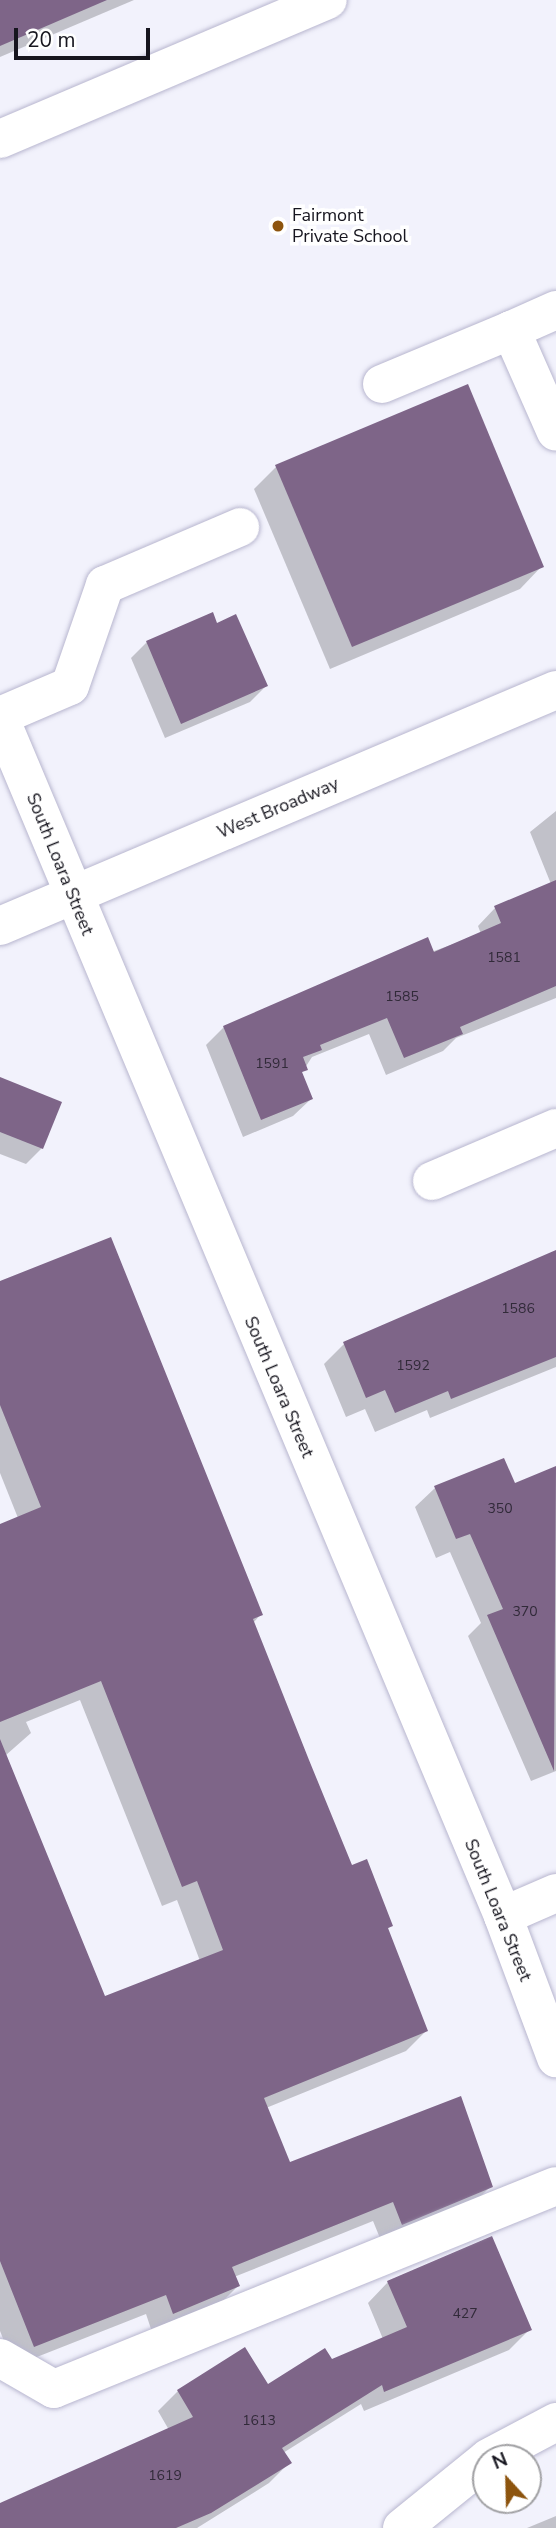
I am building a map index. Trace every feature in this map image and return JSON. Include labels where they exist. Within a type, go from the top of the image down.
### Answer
[{"type":"street","points":[[0,139],[328,0]]},
{"type":"street","points":[[382,384],[556,310]]},
{"type":"street","points":[[511,330],[556,432]]},
{"type":"street","points":[[0,717],[70,686],[105,586],[240,527]]},
{"type":"street","name":"West Broadway","points":[[0,926],[556,690]]},
{"type":"street","name":"South Loara Street","points":[[0,717],[72,895],[503,1916],[556,2058]]},
{"type":"street","points":[[432,1181],[556,1128]]},
{"type":"street","points":[[503,1916],[556,1893]]},
{"type":"street","points":[[0,2358],[54,2389],[556,2186]]},
{"type":"street","points":[[515,2444],[556,2422]]},
{"type":"street","points":[[402,2528],[472,2471]]},
{"type":"building","points":[[0,0],[107,0],[0,46]]},
{"type":"building","points":[[468,384],[544,567],[352,647],[275,465]]},
{"type":"building","points":[[213,612],[217,623],[236,614],[268,686],[181,724],[146,641]]},
{"type":"building","points":[[556,880],[556,986],[460,1027],[463,1034],[404,1058],[387,1018],[320,1045],[322,1050],[303,1057],[308,1070],[302,1072],[313,1099],[261,1120],[223,1026],[428,937],[434,952],[501,923],[494,906]]},
{"type":"building","points":[[0,1077],[62,1102],[43,1149],[0,1132]]},
{"type":"building","points":[[111,1237],[263,1615],[253,1619],[309,1760],[352,1865],[367,1859],[393,1926],[388,1928],[428,2031],[264,2098],[290,2162],[461,2096],[493,2187],[402,2225],[393,2202],[232,2267],[240,2286],[173,2314],[166,2295],[34,2347],[0,2261],[0,1739],[105,1996],[223,1950],[197,1881],[182,1887],[101,1681],[0,1722],[0,1524],[41,1507],[0,1405],[0,1281]]},
{"type":"building","points":[[556,1250],[556,1357],[451,1399],[448,1391],[395,1413],[385,1390],[366,1398],[343,1342]]},
{"type":"building","points":[[504,1458],[515,1483],[556,1466],[554,1771],[487,1615],[503,1609],[470,1534],[456,1539],[434,1486]]},
{"type":"building","points":[[492,2236],[532,2330],[384,2392],[382,2385],[282,2448],[292,2463],[211,2513],[176,2528],[0,2528],[0,2503],[193,2417],[177,2390],[245,2347],[268,2384],[325,2348],[332,2359],[407,2327],[387,2281]]},
{"type":"place","name":"Fairmont Private School","points":[[278,226]]}]
